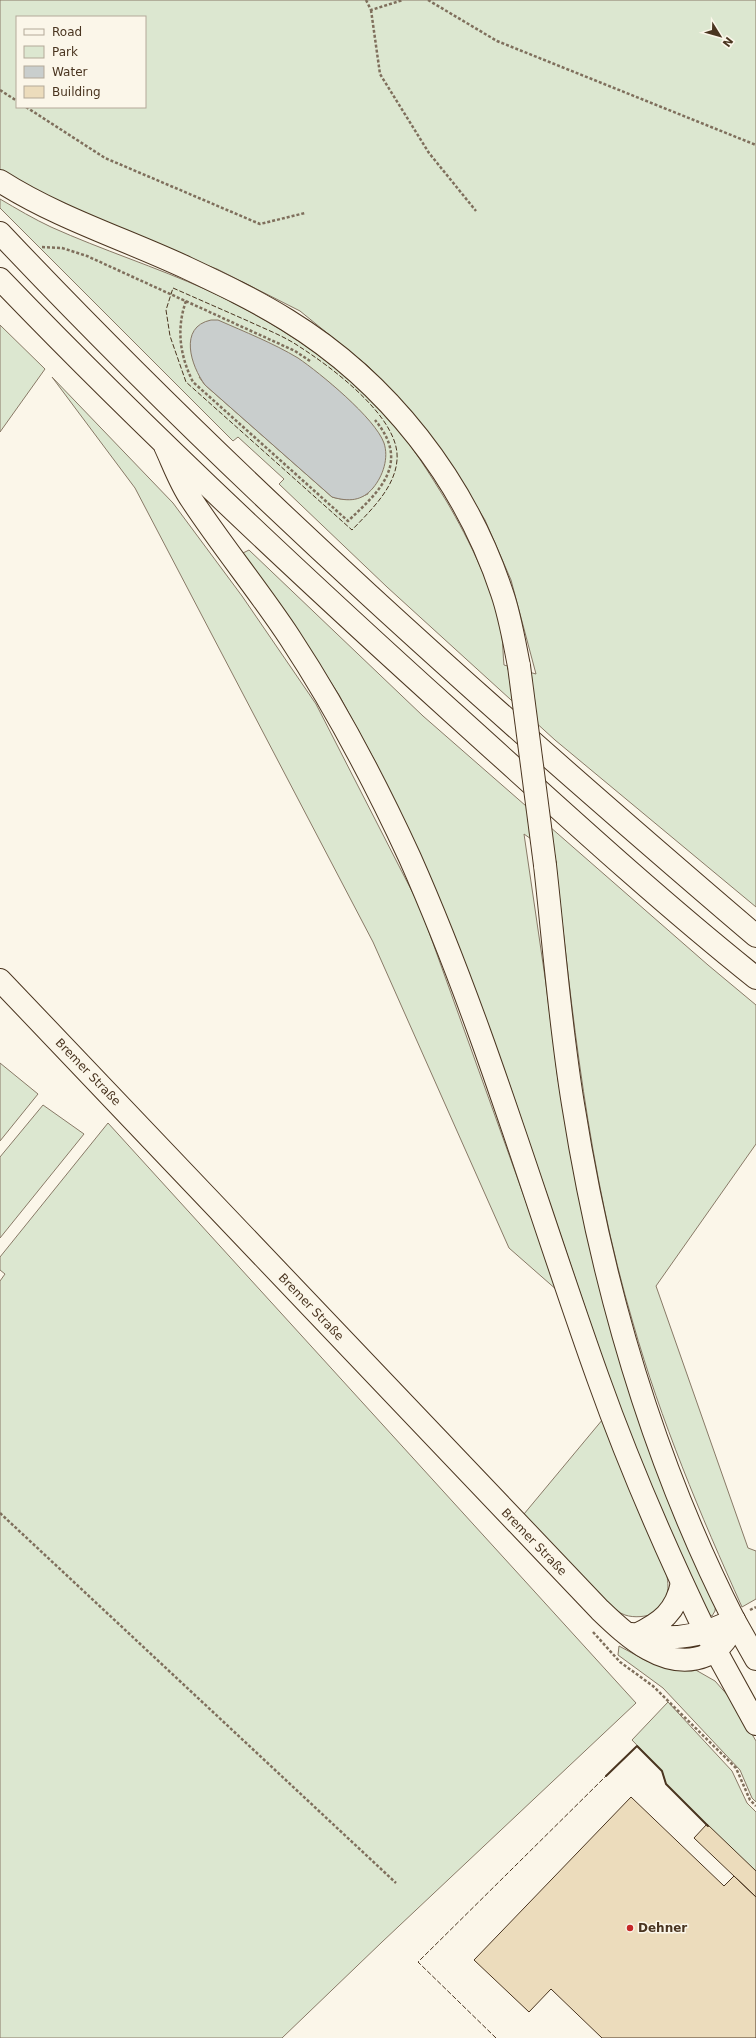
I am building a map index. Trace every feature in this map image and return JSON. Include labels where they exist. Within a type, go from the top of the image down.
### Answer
[{"type":"main road","points":[[0,181],[58,212],[185,267],[260,304],[319,341],[365,379],[393,407],[420,440],[466,509],[480,538],[502,592],[519,666],[545,865],[573,1103],[593,1213],[633,1366],[662,1452],[709,1567],[734,1620],[756,1659]]},
{"type":"main road","points":[[0,233],[155,391],[275,507],[597,800],[756,936]]},
{"type":"main road","points":[[0,279],[165,446],[306,580],[523,777],[756,978]]},
{"type":"main road","points":[[165,446],[189,496],[268,605],[317,680],[365,766],[408,854],[442,936],[490,1065],[600,1382],[655,1523],[710,1642],[756,1724]]},
{"type":"main road","name":"Bremer Straße","points":[[0,980],[594,1604],[630,1634]]},
{"type":"main road","points":[[630,1634],[662,1620],[674,1605],[680,1594],[682,1583]]},
{"type":"main road","points":[[630,1634],[652,1638],[674,1638],[710,1642],[734,1620]]},
{"type":"path","points":[[366,0],[371,10],[380,74],[429,153],[476,211]]},
{"type":"path","points":[[371,10],[403,0]]},
{"type":"path","points":[[428,0],[497,41],[756,145]]},
{"type":"path","points":[[0,90],[16,100]]},
{"type":"path","points":[[28,108],[105,158],[260,224],[305,213]]},
{"type":"path","points":[[17,251],[48,247],[62,248],[87,256],[288,348],[311,362]]},
{"type":"path","points":[[186,301],[181,314],[179,332],[185,367],[192,382],[348,521],[377,493],[391,468],[392,454],[389,442],[370,414]]},
{"type":"path","points":[[0,1513],[396,1883]]},
{"type":"path","points":[[620,1662],[653,1686],[736,1768],[750,1800],[756,1806]]},
{"type":"green space","points":[[0,0],[756,0],[756,907],[555,740],[387,587],[279,484],[284,479],[238,437],[233,441],[0,208],[0,199],[51,227],[188,282],[232,302],[280,329],[349,379],[388,418],[412,448],[455,516],[472,549],[488,585],[494,603],[502,636],[504,665],[536,674],[511,580],[485,520],[449,461],[420,422],[369,367],[300,311],[217,269],[117,232],[0,173]],"holes":[[[298,359],[332,385],[357,408],[368,494],[358,498],[342,499],[332,497],[205,385],[199,377]]]},
{"type":"green space","points":[[0,325],[45,369],[0,432]]},
{"type":"green space","points":[[52,377],[173,503],[242,596],[316,704],[420,907],[558,1291],[509,1248],[373,942],[135,488]]},
{"type":"green space","points":[[249,550],[423,716],[708,965],[756,1005],[756,1144],[656,1286],[748,1548],[756,1551],[756,1599],[742,1607],[682,1467],[644,1360],[617,1266],[593,1150],[575,1033],[555,856],[524,834],[546,984],[558,1080],[582,1204],[716,1602],[715,1611],[712,1616],[708,1614],[650,1487],[608,1375],[508,1080],[439,899],[376,763],[339,695],[293,623],[243,553]]},
{"type":"green space","points":[[0,1063],[38,1094],[0,1141]]},
{"type":"green space","points":[[43,1105],[84,1134],[0,1238],[0,1157]]},
{"type":"green space","points":[[108,1123],[636,1703],[282,2038],[0,2038],[0,1281],[5,1274],[0,1270],[0,1257]]},
{"type":"green space","points":[[603,1419],[667,1576],[668,1591],[663,1606],[655,1613],[640,1617],[625,1615],[603,1600],[524,1514]]},
{"type":"green space","points":[[619,1646],[647,1661],[675,1668],[694,1669],[715,1681],[731,1699],[756,1741],[756,1802],[752,1798],[740,1770],[663,1688],[618,1655]]},
{"type":"green space","points":[[668,1702],[732,1771],[747,1803],[756,1812],[756,1873],[666,1784],[662,1771],[632,1740]]},
{"type":"water","points":[[211,320],[218,320],[249,333],[298,358],[333,385],[359,409],[379,433],[384,443],[386,455],[380,478],[369,492],[360,498],[350,500],[332,497],[205,385],[195,368],[190,348],[194,330],[201,324]]},
{"type":"building","name":"Dehner","points":[[631,1797],[724,1886],[734,1876],[756,1897],[756,2038],[602,2038],[551,1989],[529,2012],[474,1960]]},
{"type":"building","points":[[707,1824],[756,1871],[756,1897],[694,1838]]},
{"type":"fence","points":[[173,288],[294,343],[329,367],[362,395],[388,427],[395,444],[397,460],[392,480],[380,498],[352,530],[186,382],[170,336],[166,310],[173,288]]},
{"type":"fence","points":[[496,2038],[418,1962],[606,1776]]},
{"type":"wall","points":[[606,1776],[637,1746],[662,1771],[666,1784],[708,1826]]},
{"type":"place","name":"Dehner","points":[[630,1928]]}]
